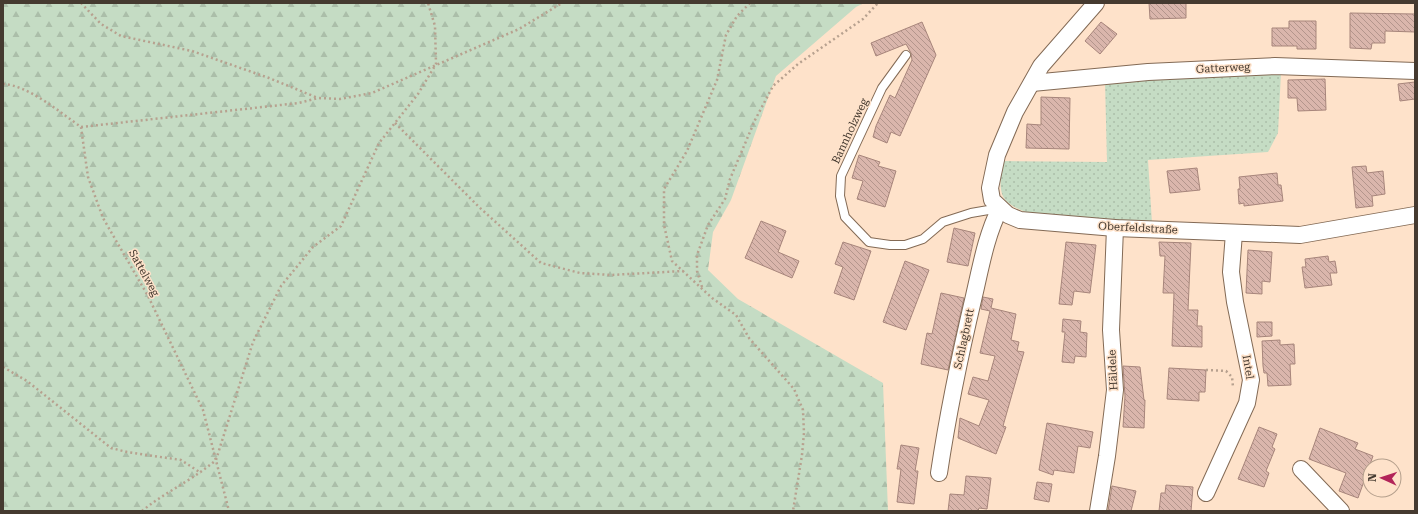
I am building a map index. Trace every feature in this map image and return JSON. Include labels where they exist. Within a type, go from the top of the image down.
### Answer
[{"type":"street","name":"Oberfeldstraße","points":[[1096,3],[1041,66],[1015,112],[997,155],[992,171],[990,188],[992,200],[1008,215],[1020,220],[1115,228],[1300,235],[1415,215]]},
{"type":"street","name":"Gatterweg","points":[[1032,83],[1148,72],[1275,66],[1415,71]]},
{"type":"street","name":"Schlagbrett","points":[[939,473],[947,420],[970,315],[991,226],[1000,208]]},
{"type":"street","name":"Häldele","points":[[1098,511],[1107,456],[1115,390],[1111,330],[1115,228]]},
{"type":"street","name":"Intel","points":[[1206,493],[1247,403],[1251,380],[1235,302],[1231,272],[1234,233]]},
{"type":"street","points":[[1300,469],[1341,511]]},
{"type":"lane","name":"Bannholzweg","points":[[906,55],[882,88],[841,176],[840,196],[845,217],[869,242],[890,245],[905,245],[923,239],[943,222],[971,213],[1000,208]]},
{"type":"path","points":[[81,3],[101,24],[121,36],[192,51],[269,78],[318,98]]},
{"type":"path","points":[[142,511],[159,497],[201,473],[216,460],[253,342],[281,286],[313,247],[341,226],[379,143],[418,94],[436,64],[434,26],[428,3]]},
{"type":"path","points":[[3,84],[10,84],[38,97],[81,127],[299,103],[318,98],[340,99],[372,92],[519,28],[562,3]]},
{"type":"path","points":[[750,3],[737,16],[726,35],[717,80],[687,151],[664,189],[664,225],[672,261],[703,288],[712,298],[724,305],[736,315],[749,338],[794,389],[803,410],[804,433],[793,511]]},
{"type":"path","points":[[703,288],[698,271],[697,255],[708,225],[725,199],[730,179],[755,120],[774,86],[798,64],[863,19],[878,3]]},
{"type":"path","points":[[395,123],[479,207],[541,263],[580,273],[611,275],[683,272]]},
{"type":"path","name":"Sattelweg","points":[[81,127],[86,153],[88,177],[104,218],[148,296],[203,410],[229,511]]},
{"type":"path","points":[[3,367],[27,381],[111,448],[127,452],[181,460],[201,473]]},
{"type":"path","points":[[1206,370],[1226,371],[1232,377],[1234,392]]},
{"type":"green space","points":[[3,3],[864,3],[856,7],[776,76],[731,200],[713,232],[708,270],[738,299],[883,383],[888,511],[3,511]]},
{"type":"green space","points":[[1281,72],[1278,133],[1268,152],[1148,160],[1152,223],[1037,216],[1015,207],[1004,198],[1001,184],[1002,161],[1107,162],[1105,81]]},
{"type":"building","points":[[1149,3],[1186,3],[1186,18],[1150,19]]},
{"type":"building","points":[[1350,13],[1415,14],[1415,32],[1385,31],[1385,43],[1372,43],[1371,49],[1350,48]]},
{"type":"building","points":[[1289,21],[1316,21],[1316,49],[1297,49],[1297,46],[1272,46],[1272,28],[1289,28]]},
{"type":"building","points":[[922,22],[936,55],[900,136],[891,132],[887,143],[873,137],[876,126],[890,95],[895,98],[912,60],[911,53],[906,44],[876,56],[871,43]]},
{"type":"building","points":[[1101,22],[1117,34],[1100,54],[1085,41]]},
{"type":"building","points":[[1325,79],[1326,110],[1298,111],[1297,98],[1288,98],[1288,80]]},
{"type":"building","points":[[1415,82],[1415,99],[1400,101],[1398,84]]},
{"type":"building","points":[[1041,97],[1070,98],[1069,149],[1026,148],[1027,124],[1041,125]]},
{"type":"building","points":[[859,155],[880,162],[878,166],[896,171],[885,207],[857,199],[863,181],[852,178]]},
{"type":"building","points":[[1366,166],[1367,173],[1383,171],[1385,194],[1372,196],[1373,206],[1356,208],[1352,167]]},
{"type":"building","points":[[1197,168],[1200,190],[1170,193],[1167,171]]},
{"type":"building","points":[[1277,173],[1278,185],[1281,185],[1283,201],[1244,206],[1244,203],[1239,204],[1239,177]]},
{"type":"building","points":[[761,221],[786,231],[778,252],[799,261],[792,278],[745,258]]},
{"type":"building","points":[[954,228],[975,233],[968,266],[947,262]]},
{"type":"building","points":[[843,242],[871,251],[854,300],[834,293],[843,267],[835,264]]},
{"type":"building","points":[[1066,242],[1096,245],[1090,293],[1074,291],[1072,305],[1059,304]]},
{"type":"building","points":[[1159,242],[1191,243],[1188,310],[1198,310],[1197,326],[1202,326],[1202,347],[1172,346],[1174,293],[1163,293],[1165,256],[1160,256]]},
{"type":"building","points":[[1248,250],[1272,252],[1270,282],[1262,281],[1262,294],[1246,293]]},
{"type":"building","points":[[1328,256],[1329,262],[1335,261],[1337,273],[1330,273],[1332,285],[1305,288],[1302,267],[1306,267],[1305,259]]},
{"type":"building","points":[[905,261],[929,270],[906,330],[883,322]]},
{"type":"building","points":[[941,293],[964,298],[948,370],[921,364],[927,333],[932,334]]},
{"type":"building","points":[[983,297],[993,299],[991,308],[1016,314],[1011,340],[1019,342],[1017,351],[1024,352],[1003,426],[1006,427],[996,454],[958,438],[960,418],[979,426],[989,400],[968,394],[973,377],[988,381],[995,356],[980,353],[990,311],[981,309]]},
{"type":"building","points":[[1063,319],[1081,321],[1080,332],[1087,333],[1086,357],[1075,356],[1074,363],[1062,362],[1065,332],[1062,332]]},
{"type":"building","points":[[1257,322],[1272,322],[1272,336],[1257,337]]},
{"type":"building","points":[[1280,340],[1280,345],[1294,344],[1295,364],[1290,364],[1291,385],[1268,386],[1267,373],[1264,373],[1263,366],[1262,341]]},
{"type":"building","points":[[1123,366],[1140,367],[1145,400],[1144,428],[1123,427],[1125,396]]},
{"type":"building","points":[[1169,368],[1206,370],[1205,392],[1199,392],[1199,401],[1167,399]]},
{"type":"building","points":[[1047,423],[1093,432],[1090,448],[1078,446],[1074,473],[1054,470],[1053,475],[1039,470]]},
{"type":"building","points":[[1259,427],[1277,434],[1272,447],[1275,449],[1266,471],[1269,473],[1264,487],[1238,479]]},
{"type":"building","points":[[1320,428],[1358,443],[1355,449],[1373,456],[1372,458],[1362,458],[1362,487],[1358,498],[1339,491],[1346,473],[1309,459]]},
{"type":"building","points":[[901,445],[919,448],[915,471],[918,471],[914,504],[897,502],[901,469],[897,469]]},
{"type":"building","points":[[966,476],[991,478],[987,509],[979,508],[978,511],[948,511],[950,494],[964,495]]},
{"type":"building","points":[[1037,482],[1052,484],[1049,502],[1034,499]]},
{"type":"building","points":[[1166,485],[1193,487],[1191,511],[1159,511],[1161,493],[1165,493]]},
{"type":"building","points":[[1112,486],[1136,491],[1131,511],[1108,511]]}]
